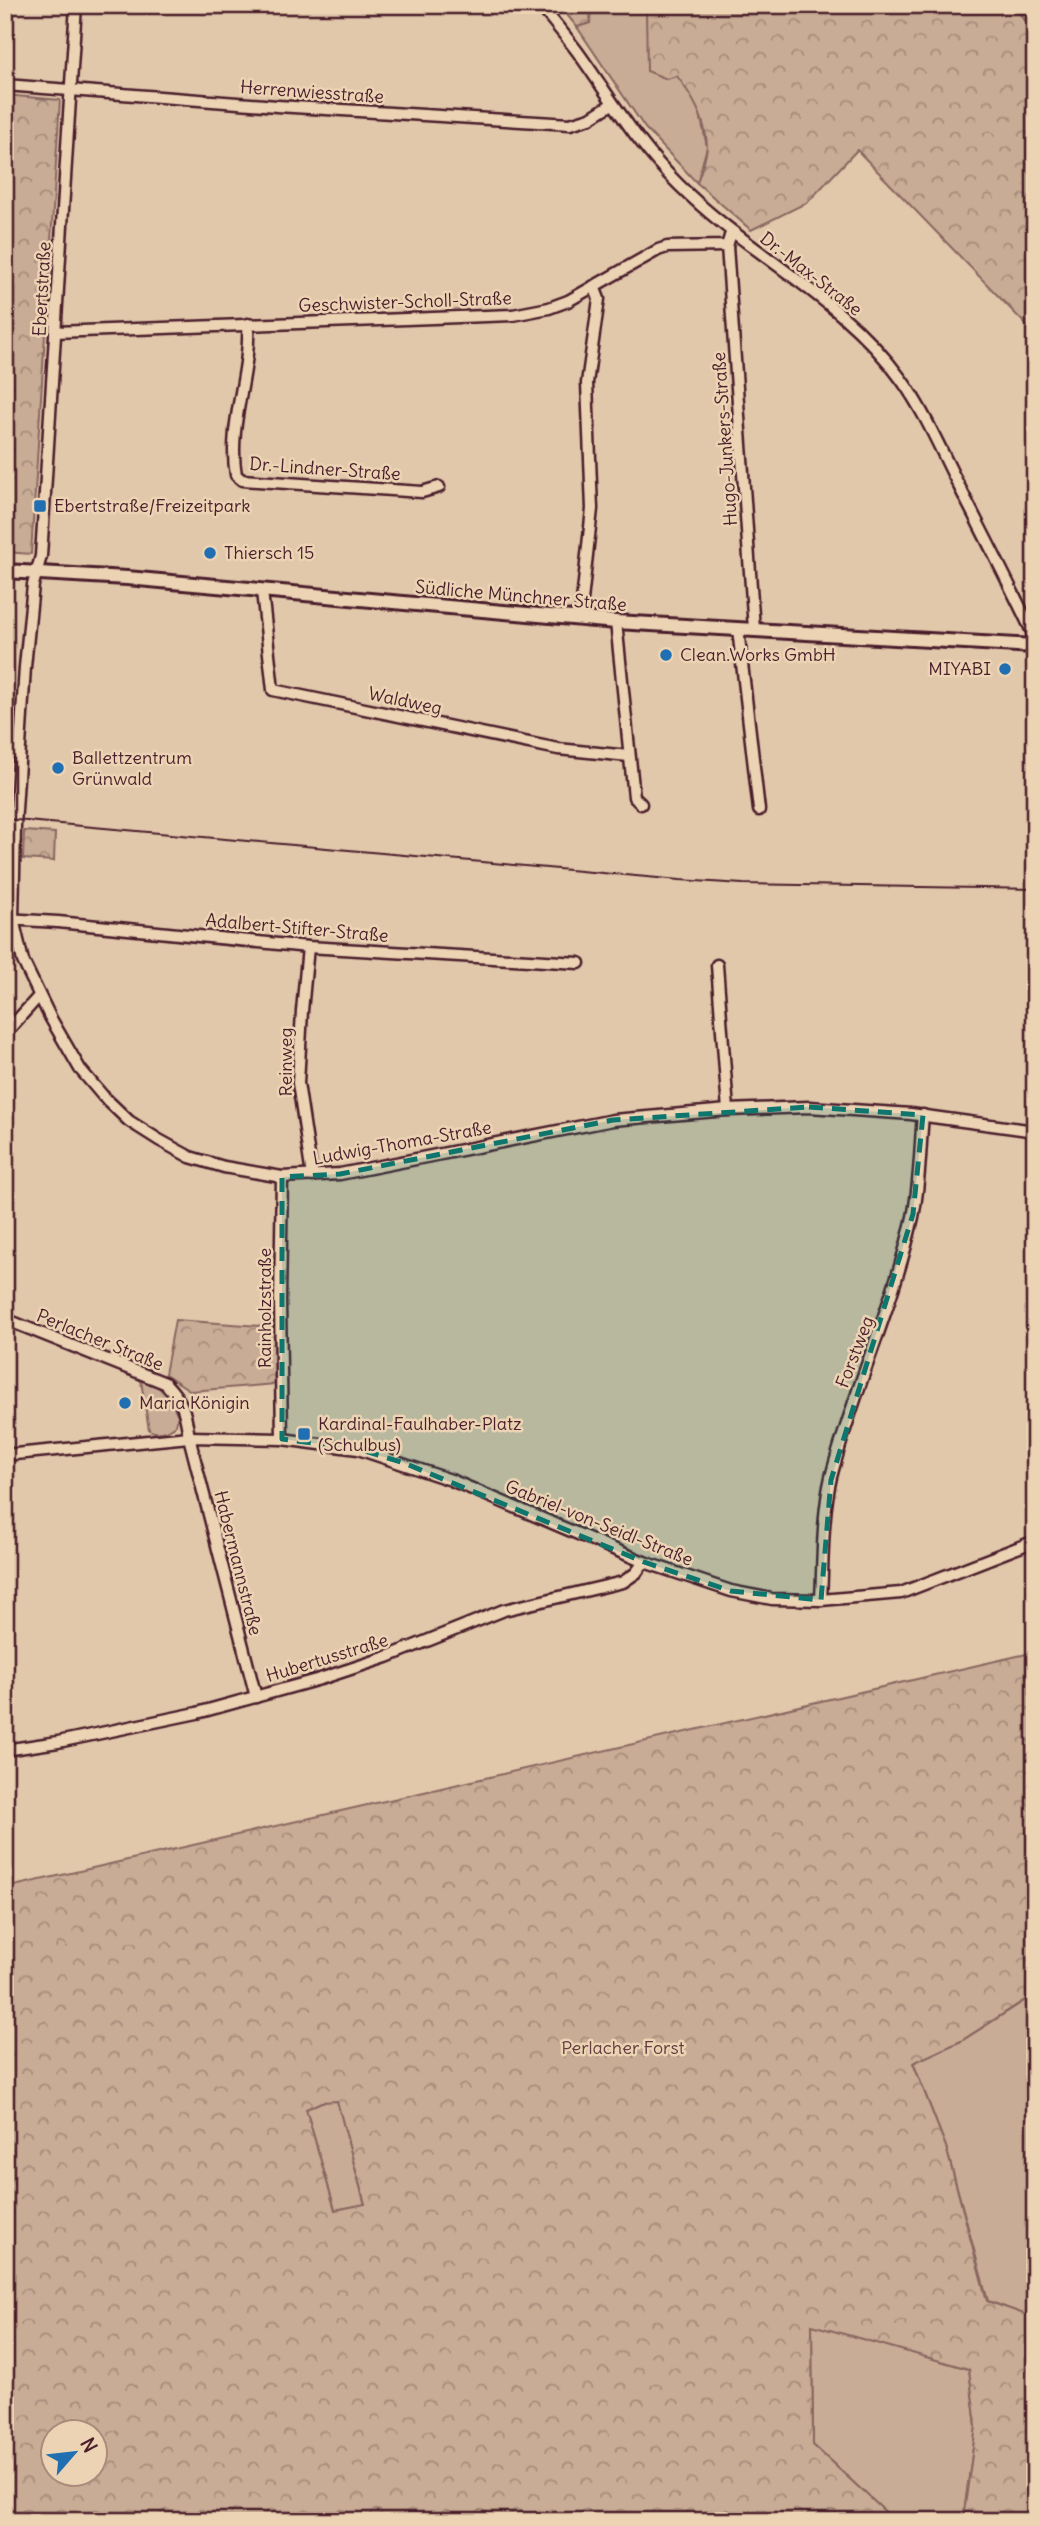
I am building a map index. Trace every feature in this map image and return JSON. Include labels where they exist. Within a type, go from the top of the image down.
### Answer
[{"type":"main road","name":"Südliche Münchner Straße","points":[[5,571],[127,578],[616,622],[1035,646]]},
{"type":"street","points":[[5,9],[12,5]]},
{"type":"street","name":"Ebertstraße","points":[[36,574],[41,556],[76,5]]},
{"type":"street","name":"Dr.-Max-Straße","points":[[540,5],[576,50],[649,153],[679,186],[731,233],[790,273],[839,312],[902,380],[949,466],[1035,638]]},
{"type":"street","name":"Herrenwiesstraße","points":[[5,85],[70,92],[570,124],[590,118],[612,104]]},
{"type":"street","points":[[727,246],[731,233]]},
{"type":"street","name":"Geschwister-Scholl-Straße","points":[[55,332],[513,315],[568,301],[667,247],[727,246]]},
{"type":"street","name":"Hugo-Junkers-Straße","points":[[727,246],[754,629]]},
{"type":"street","points":[[580,619],[592,509],[587,383],[599,299],[594,286]]},
{"type":"street","name":"Dr.-Lindner-Straße","points":[[247,324],[235,435],[233,464],[236,475],[242,480],[422,492],[439,487]]},
{"type":"street","name":"Ludwig-Thoma-Straße","points":[[36,574],[19,751],[9,919],[23,961],[39,996],[80,1069],[103,1096],[130,1121],[190,1157],[243,1172],[282,1177],[340,1174],[613,1121],[728,1110],[809,1107],[923,1115],[1035,1131]]},
{"type":"street","name":"Waldweg","points":[[262,591],[273,690],[558,749],[629,756]]},
{"type":"street","points":[[616,622],[634,797],[642,804]]},
{"type":"street","points":[[738,629],[759,810]]},
{"type":"street","points":[[5,750],[19,751]]},
{"type":"street","name":"Adalbert-Stifter-Straße","points":[[9,919],[308,947],[579,963]]},
{"type":"street","name":"Reinweg","points":[[308,947],[298,1083],[312,1176]]},
{"type":"street","points":[[717,965],[728,1110]]},
{"type":"street","points":[[5,1027],[11,1027],[39,996]]},
{"type":"street","name":"Forstweg","points":[[821,1600],[831,1480],[853,1402],[885,1317],[913,1214],[923,1115]]},
{"type":"street","name":"Rainholzstraße","points":[[282,1177],[282,1438]]},
{"type":"street","name":"Perlacher Straße","points":[[5,1319],[165,1383],[180,1399],[185,1409],[189,1437]]},
{"type":"street","name":"Gabriel-von-Seidl-Straße","points":[[5,1455],[189,1437],[282,1438],[358,1449],[452,1480],[644,1562],[731,1591],[772,1599],[821,1600],[901,1593],[1035,1541]]},
{"type":"street","name":"Habermannstraße","points":[[189,1437],[256,1697]]},
{"type":"street","name":"Hubertusstraße","points":[[5,1750],[176,1718],[256,1697],[387,1657],[504,1610],[623,1582],[636,1573],[644,1562]]},
{"type":"highlighted area","points":[[809,1107],[923,1115],[913,1214],[831,1480],[821,1600],[731,1591],[644,1562],[404,1463],[358,1449],[282,1439],[282,1177],[340,1174],[613,1120]]},
{"type":"green space","points":[[559,5],[591,5],[590,23],[577,27]]},
{"type":"green space","points":[[591,5],[646,5],[647,31],[691,95],[700,113],[707,147],[697,183],[645,128],[577,27],[590,23]]},
{"type":"green space","points":[[646,5],[1014,5],[1035,36],[1035,334],[857,150],[808,202],[751,230],[697,183],[707,150],[704,126],[693,100],[677,76],[667,79],[647,71]]},
{"type":"green space","points":[[5,95],[60,100],[31,554],[5,552]]},
{"type":"green space","points":[[24,831],[55,833],[54,861],[23,859]]},
{"type":"green space","points":[[175,1320],[275,1327],[275,1384],[191,1391],[165,1374]]},
{"type":"green space","points":[[145,1378],[156,1385],[178,1415],[176,1425],[170,1429],[159,1432],[149,1430],[141,1381]]},
{"type":"green space","name":"Perlacher Forst","points":[[1035,1652],[1035,2002],[1031,1996],[961,2041],[913,2063],[946,2147],[987,2301],[1035,2318],[1035,2521],[5,2521],[5,1888]],"holes":[[[337,2101],[365,2204],[335,2210],[306,2109],[321,2102]],[[812,2325],[969,2369],[976,2426],[964,2513],[893,2519],[813,2445]]]},
{"type":"green space","points":[[1032,1996],[1035,2002],[1035,2318],[988,2301],[946,2147],[913,2062],[961,2041]]},
{"type":"green space","points":[[337,2100],[365,2205],[335,2210],[306,2109],[321,2102]]},
{"type":"green space","points":[[812,2324],[969,2369],[976,2426],[964,2513],[893,2519],[813,2445]]},
{"type":"shaded area","points":[[1014,5],[1035,5],[1035,36]]},
{"type":"tram line","points":[[5,819],[680,880],[743,884],[1035,889]]},
{"type":"place","name":"Ebertstraße/Freizeitpark","points":[[40,506]]},
{"type":"place","name":"Thiersch 15","points":[[210,553]]},
{"type":"place","name":"Clean.Works GmbH","points":[[666,655]]},
{"type":"place","name":"MIYABI","points":[[1005,669]]},
{"type":"place","name":"Ballettzentrum Grünwald","points":[[58,768]]},
{"type":"place","name":"Maria Königin","points":[[125,1403]]},
{"type":"place","name":"Kardinal-Faulhaber-Platz (Schulbus)","points":[[304,1434]]}]
